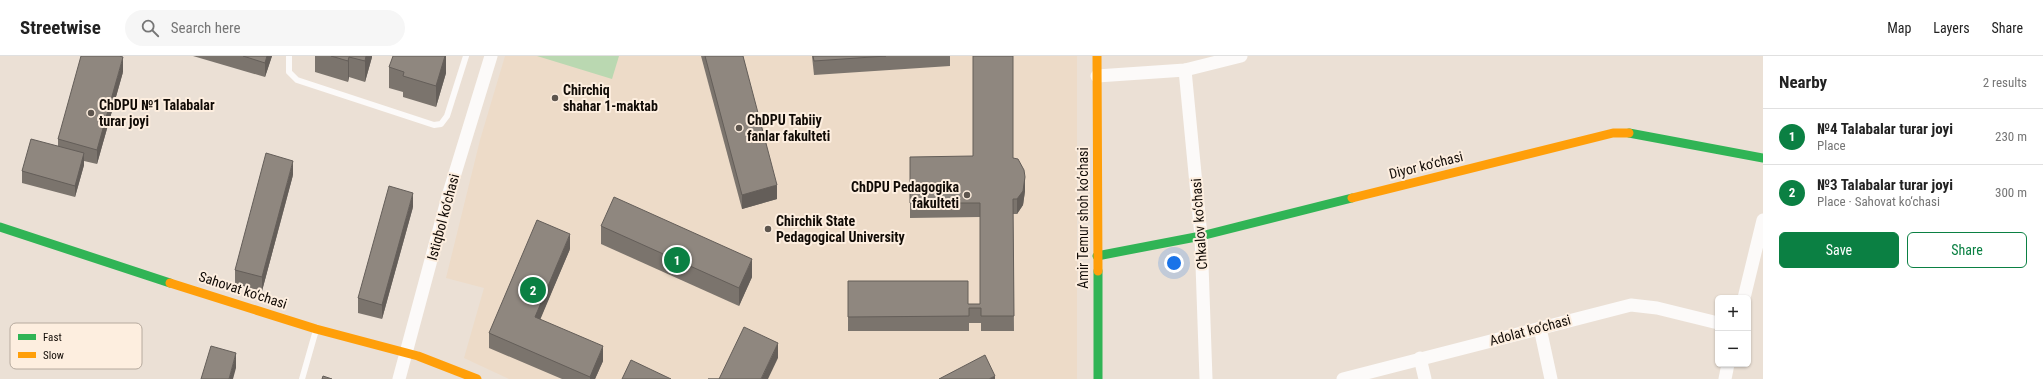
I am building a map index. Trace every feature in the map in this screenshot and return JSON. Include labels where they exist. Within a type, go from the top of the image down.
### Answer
[{"type":"street","name":"Istiqbol ko‘chasi","points":[[399,379],[449,193],[491,56]]},
{"type":"street","name":"Amir Temur shoh ko‘chasi","points":[[1097,56],[1098,379]]},
{"type":"street","points":[[1097,76],[1185,70],[1241,56]]},
{"type":"street","name":"Chkalov ko‘chasi","points":[[1185,70],[1201,236],[1206,379]]},
{"type":"street","name":"Diyor ko‘chasi","points":[[1097,256],[1201,236],[1613,133],[1633,134],[1678,141],[1763,158]]},
{"type":"street","points":[[1745,295],[1762,226]]},
{"type":"street","name":"Sahovat ko‘chasi","points":[[0,227],[317,329],[407,352],[456,369],[477,379]]},
{"type":"street","name":"Adolat ko‘chasi","points":[[1343,379],[1631,305],[1657,308],[1715,322]]},
{"type":"street","points":[[1540,328],[1551,379]]},
{"type":"street","points":[[1420,358],[1425,379]]},
{"type":"street","points":[[1725,379],[1727,367]]},
{"type":"lane","points":[[289,56],[289,72],[297,80],[434,124],[441,124],[447,116],[466,56]]},
{"type":"lane","points":[[302,379],[317,329]]},
{"type":"shaded area","name":"Chirchik State Pedagogical University","points":[[505,56],[1077,56],[1077,379],[509,379],[464,358],[484,288],[446,278],[480,140]]},
{"type":"green space","points":[[537,56],[619,56],[612,79]]},
{"type":"building","name":"ChDPU №1 Talabalar turar joyi","points":[[81,56],[123,57],[97,150],[58,139]]},
{"type":"building","points":[[243,56],[267,56],[265,63]]},
{"type":"building","points":[[331,56],[366,56],[365,61],[349,57],[348,61]]},
{"type":"building","points":[[393,56],[445,56],[436,86],[403,76],[404,72],[389,67]]},
{"type":"building","name":"ChDPU Tabiiy fanlar fakulteti","points":[[705,56],[743,56],[777,185],[742,195]]},
{"type":"building","points":[[813,56],[886,56],[814,61]]},
{"type":"building","name":"ChDPU Pedagogika fakulteti","points":[[973,56],[1013,56],[1013,158],[1018,159],[1024,170],[1025,177],[1023,191],[1017,199],[1013,199],[1014,316],[981,316],[981,308],[969,308],[969,316],[848,317],[848,281],[968,281],[968,304],[980,304],[980,203],[910,203],[910,157],[973,156]]},
{"type":"building","points":[[31,139],[84,153],[75,186],[22,171]]},
{"type":"building","points":[[266,153],[293,161],[262,277],[235,270]]},
{"type":"building","points":[[389,186],[413,193],[382,305],[358,298]]},
{"type":"building","points":[[614,197],[752,259],[739,288],[601,226]]},
{"type":"building","points":[[537,220],[570,234],[535,317],[603,346],[590,377],[489,333]]},
{"type":"building","points":[[744,327],[778,343],[761,379],[719,379]]},
{"type":"building","points":[[211,346],[236,353],[229,379],[201,379]]},
{"type":"building","points":[[985,355],[995,376],[989,379],[939,379]]},
{"type":"building","points":[[631,360],[671,379],[622,379]]},
{"type":"building","points":[[323,376],[332,379],[322,379]]},
{"type":"traffic: fast","points":[[1629,133],[1763,158]]},
{"type":"traffic: fast","points":[[1097,256],[1201,236],[1352,198]]},
{"type":"traffic: fast","points":[[0,227],[170,283]]},
{"type":"traffic: fast","points":[[1098,271],[1098,379]]},
{"type":"traffic: slow","points":[[1097,56],[1098,271]]},
{"type":"traffic: slow","points":[[1352,198],[1613,133],[1629,133]]},
{"type":"traffic: slow","points":[[170,283],[316,329],[418,356],[477,379]]},
{"type":"place","name":"Chirchiq shahar 1-maktab","points":[[555,98]]},
{"type":"place","name":"ChDPU №1 Talabalar turar joyi","points":[[91,113]]},
{"type":"place","name":"ChDPU Tabiiy fanlar fakulteti","points":[[739,128]]},
{"type":"place","name":"ChDPU Pedagogika fakulteti","points":[[967,195]]},
{"type":"place","name":"Chirchik State Pedagogical University","points":[[768,229]]},
{"type":"place","name":"№4 Talabalar turar joyi","points":[[677,260]]},
{"type":"place","name":"№3 Talabalar turar joyi","points":[[533,290]]}]
